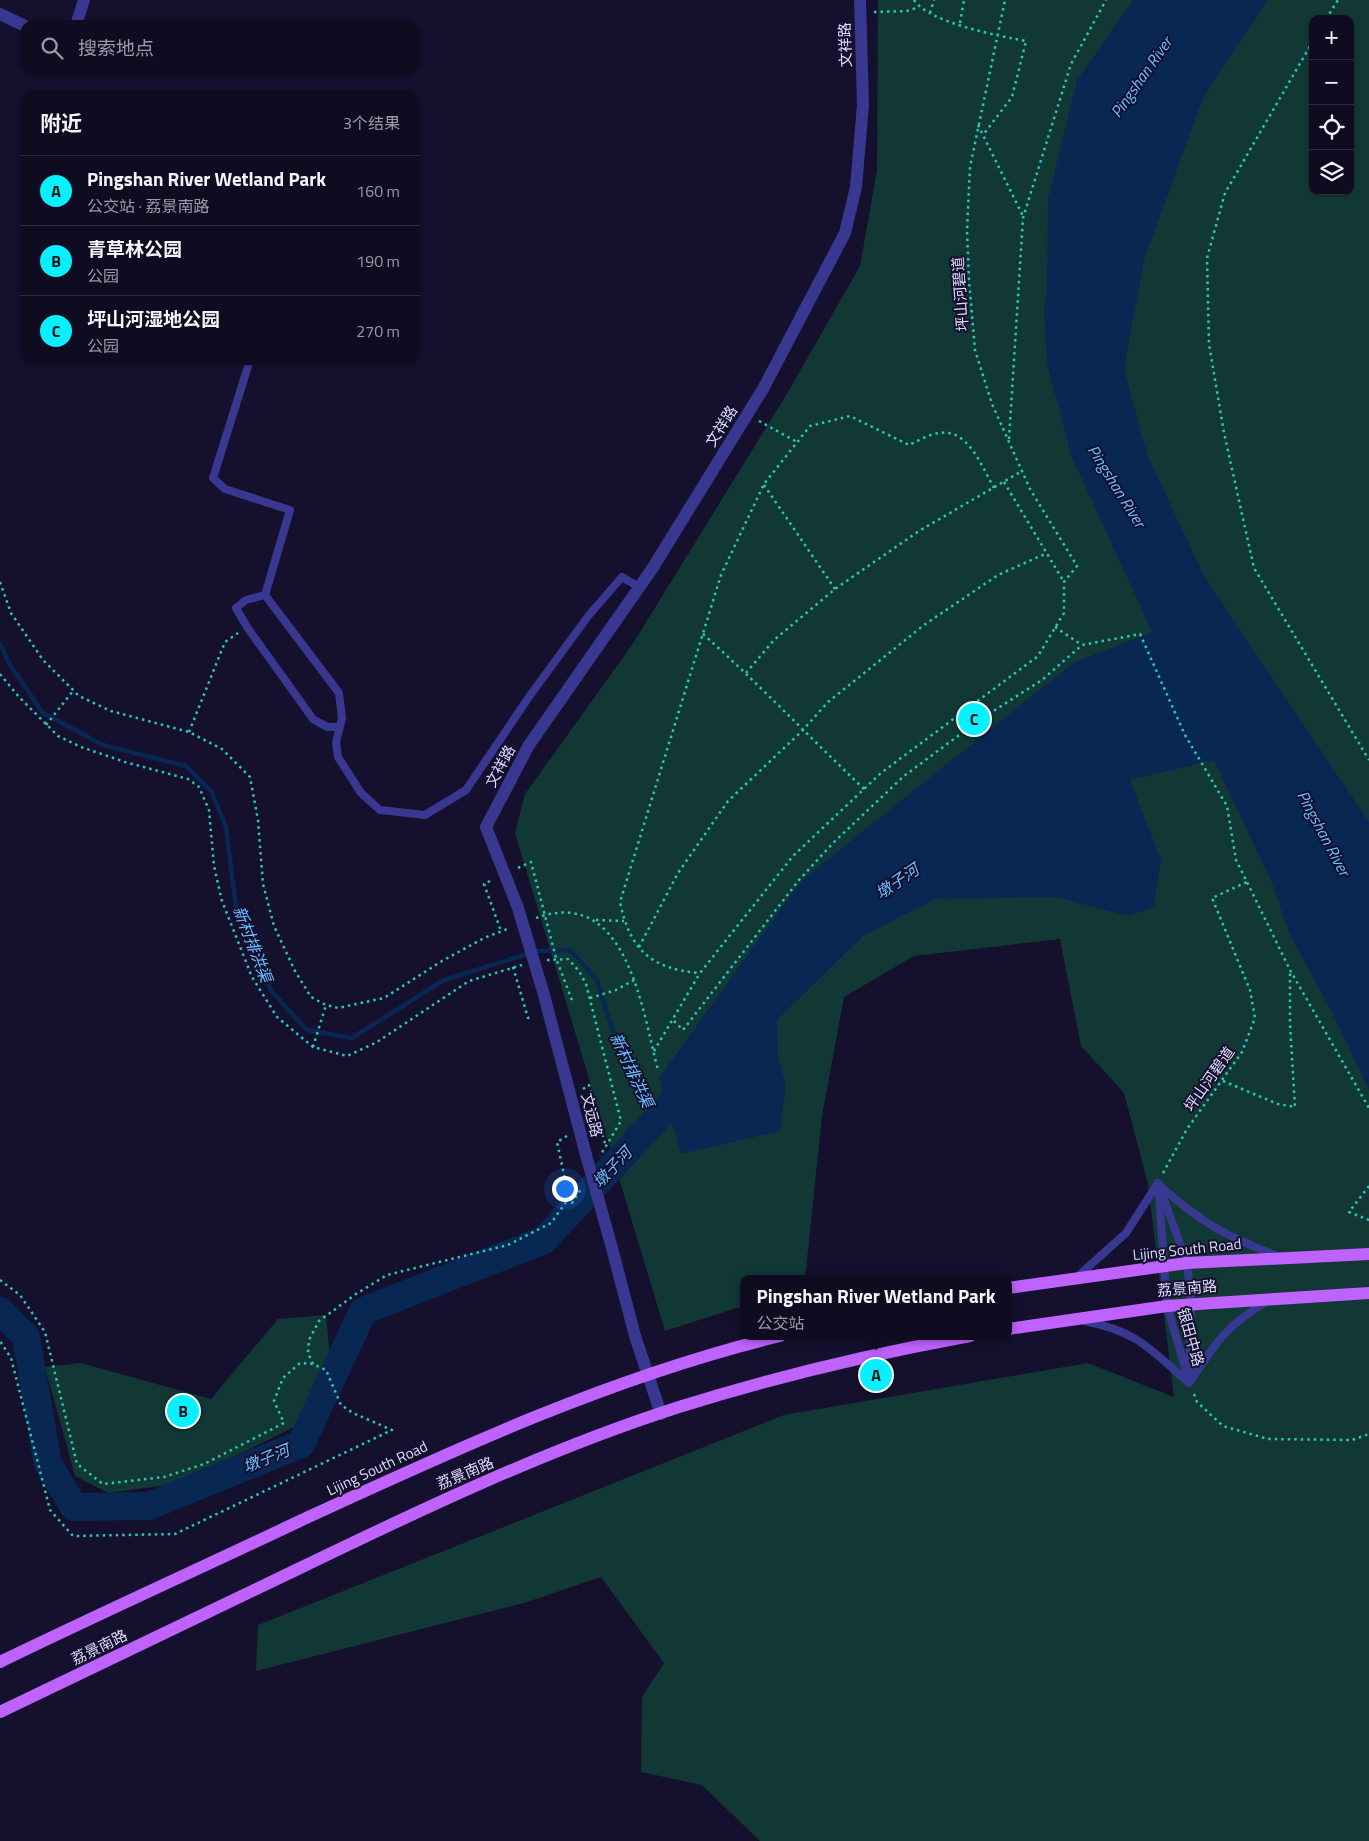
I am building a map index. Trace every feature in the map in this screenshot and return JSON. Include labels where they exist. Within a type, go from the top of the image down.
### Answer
[{"type":"main road","name":"Lijing South Road","points":[[1012,1287],[1187,1263],[1369,1254]]},
{"type":"main road","name":"荔景南路","points":[[1012,1328],[1191,1303],[1369,1293]]},
{"type":"main road","name":"Lijing South Road","points":[[0,1662],[451,1452],[587,1397],[742,1345],[763,1340]]},
{"type":"main road","name":"荔景南路","points":[[0,1712],[415,1513],[524,1466],[661,1414],[753,1385],[949,1340]]},
{"type":"street","points":[[78,20],[84,0]]},
{"type":"street","name":"文祥路","points":[[486,826],[529,745],[639,587],[763,390],[844,233],[856,187],[863,105],[860,6]]},
{"type":"street","points":[[0,14],[20,24]]},
{"type":"street","name":"文远路","points":[[486,826],[518,908],[544,995],[647,1376],[661,1414]]},
{"type":"lane","points":[[248,365],[213,478],[225,489],[290,510],[265,595]]},
{"type":"lane","points":[[265,595],[339,693],[342,718],[336,742],[338,757],[361,794],[380,810],[425,816],[466,790],[532,694],[590,615],[622,577],[639,587]]},
{"type":"lane","points":[[265,595],[246,600],[236,608],[247,627],[313,719],[327,727],[340,727]]},
{"type":"lane","points":[[1078,1277],[1126,1233],[1158,1184],[1200,1219],[1230,1238],[1280,1257]]},
{"type":"lane","name":"银田中路","points":[[1158,1184],[1187,1263],[1191,1303],[1189,1383]]},
{"type":"lane","name":"银田中路","points":[[1158,1184],[1167,1306],[1189,1383]]},
{"type":"lane","points":[[1072,1319],[1107,1326],[1142,1341],[1189,1383],[1220,1336],[1250,1312],[1274,1298]]},
{"type":"path","points":[[914,0],[919,7],[930,13],[959,24],[1026,42],[1012,97],[983,135]]},
{"type":"path","points":[[930,13],[934,0]]},
{"type":"path","points":[[959,24],[964,0]]},
{"type":"path","name":"坪山河碧道","points":[[1005,0],[970,167],[968,213],[970,300],[976,350],[992,404],[1030,489],[1077,566],[1064,582]]},
{"type":"path","points":[[1009,441],[1023,218],[1071,64],[1106,0]]},
{"type":"path","points":[[1329,15],[1338,0]]},
{"type":"path","points":[[860,6],[907,11],[919,7]]},
{"type":"path","points":[[1309,48],[1225,193],[1206,258],[1209,344],[1224,433],[1254,568],[1369,760]]},
{"type":"path","points":[[978,125],[1023,218]]},
{"type":"path","points":[[747,414],[797,442]]},
{"type":"path","points":[[700,973],[674,971],[647,958],[625,927],[620,902],[721,575],[764,484],[810,426],[850,416],[910,445],[938,433],[950,433],[961,438],[973,450],[994,488]]},
{"type":"path","points":[[746,672],[774,640],[835,589],[919,531],[1022,471]]},
{"type":"path","points":[[653,1052],[674,1020],[700,973],[793,856],[881,773],[1038,656],[1064,613],[1064,582],[1004,482]]},
{"type":"path","points":[[764,484],[835,589]]},
{"type":"path","points":[[639,947],[678,873],[728,801],[802,731],[828,702],[924,625],[998,575],[1047,553]]},
{"type":"path","points":[[0,582],[11,613],[43,660],[73,692],[111,711],[189,732],[222,749],[250,777],[258,820],[264,884],[274,926],[295,972],[311,997],[326,1005],[338,1008],[384,998],[442,961],[484,938],[518,925]]},
{"type":"path","points":[[189,732],[225,642],[247,627]]},
{"type":"path","points":[[1055,627],[1082,646]]},
{"type":"path","points":[[703,634],[746,672],[802,731],[864,789]]},
{"type":"path","points":[[674,1020],[684,1030],[799,880],[833,843],[904,776],[981,719],[1042,680],[1082,646],[1140,634],[1186,735],[1227,806],[1236,860],[1290,970],[1369,1108]]},
{"type":"path","points":[[0,674],[46,726],[58,736],[81,747],[125,762],[188,779],[199,788],[210,810],[214,866],[222,901],[252,977],[277,1017],[313,1047],[346,1056],[377,1042],[469,982],[530,964]]},
{"type":"path","points":[[46,726],[73,692]]},
{"type":"path","points":[[518,868],[530,862],[556,958],[573,1003]]},
{"type":"path","points":[[490,881],[484,884],[501,931]]},
{"type":"path","name":"坪山河碧道","points":[[1158,1184],[1187,1129],[1242,1052],[1255,1018],[1250,990],[1212,898],[1247,882]]},
{"type":"path","points":[[527,922],[545,915],[575,915],[596,920],[624,922]]},
{"type":"path","points":[[596,920],[627,958],[658,1070]]},
{"type":"path","points":[[539,962],[556,958],[568,958],[579,971],[590,998],[621,1121],[596,1163]]},
{"type":"path","points":[[513,968],[528,1018],[533,1016]]},
{"type":"path","points":[[1223,1081],[1278,1104],[1295,1107],[1290,1024],[1290,970]]},
{"type":"path","points":[[590,998],[616,990],[634,980]]},
{"type":"path","points":[[313,1047],[326,1005]]},
{"type":"path","points":[[583,1089],[589,1085],[606,1147]]},
{"type":"path","points":[[567,1136],[557,1142],[569,1198],[572,1204],[582,1187]]},
{"type":"path","points":[[1369,1186],[1350,1212],[1369,1220]]},
{"type":"path","points":[[313,1364],[308,1353],[309,1340],[319,1321],[356,1294],[387,1275],[508,1245],[551,1223],[569,1198]]},
{"type":"path","points":[[0,1280],[20,1295],[45,1332],[77,1464],[103,1484],[164,1477],[204,1464],[284,1422],[274,1402],[283,1378],[300,1363],[313,1364],[326,1370],[341,1405],[353,1413],[392,1430],[175,1534],[73,1536],[50,1510],[11,1358],[0,1341]]},
{"type":"path","points":[[1189,1383],[1197,1402],[1223,1426],[1268,1439],[1352,1440],[1369,1434]]},
{"type":"green space","points":[[878,0],[1369,0],[1369,1841],[760,1841],[702,1785],[641,1772],[642,1697],[664,1663],[601,1577],[524,1603],[256,1671],[258,1625],[784,1415],[1088,1363],[1174,1397],[1148,1184],[1124,1093],[1081,1046],[1060,939],[914,956],[844,997],[822,1116],[805,1275],[740,1275],[740,1307],[665,1331],[515,833],[525,794],[632,645],[788,392],[860,266],[877,170]]},
{"type":"green space","points":[[326,1315],[331,1367],[302,1423],[181,1483],[109,1493],[75,1476],[45,1367],[81,1363],[211,1399],[278,1319]]},
{"type":"water","name":"Pingshan River","points":[[1133,0],[1268,0],[1203,98],[1144,260],[1124,369],[1148,457],[1204,576],[1369,822],[1369,1090],[1332,1012],[1289,933],[1273,885],[1214,760],[1130,780],[1161,860],[1153,908],[1128,916],[1056,897],[935,899],[863,936],[777,1020],[778,1057],[786,1086],[780,1131],[681,1154],[659,1078],[801,881],[1073,663],[1152,632],[1071,455],[1047,363],[1044,309],[1047,291],[1048,199],[1077,80]]},
{"type":"waterway","name":"新村排洪渠","points":[[0,644],[10,665],[43,713],[103,745],[186,766],[211,791],[226,827],[236,908],[271,991],[307,1030],[352,1038],[444,980],[537,951],[570,950],[597,980],[611,1026],[656,1120]]},
{"type":"waterway","name":"墩子河","points":[[0,1311],[26,1337],[48,1464],[74,1507],[149,1506],[301,1444],[363,1311],[544,1240],[692,1081]]},
{"type":"place","name":"坪山河湿地公园","points":[[974,719]]},
{"type":"place","name":"Pingshan River Wetland Park","points":[[876,1375]]},
{"type":"place","name":"青草林公园","points":[[183,1411]]}]
